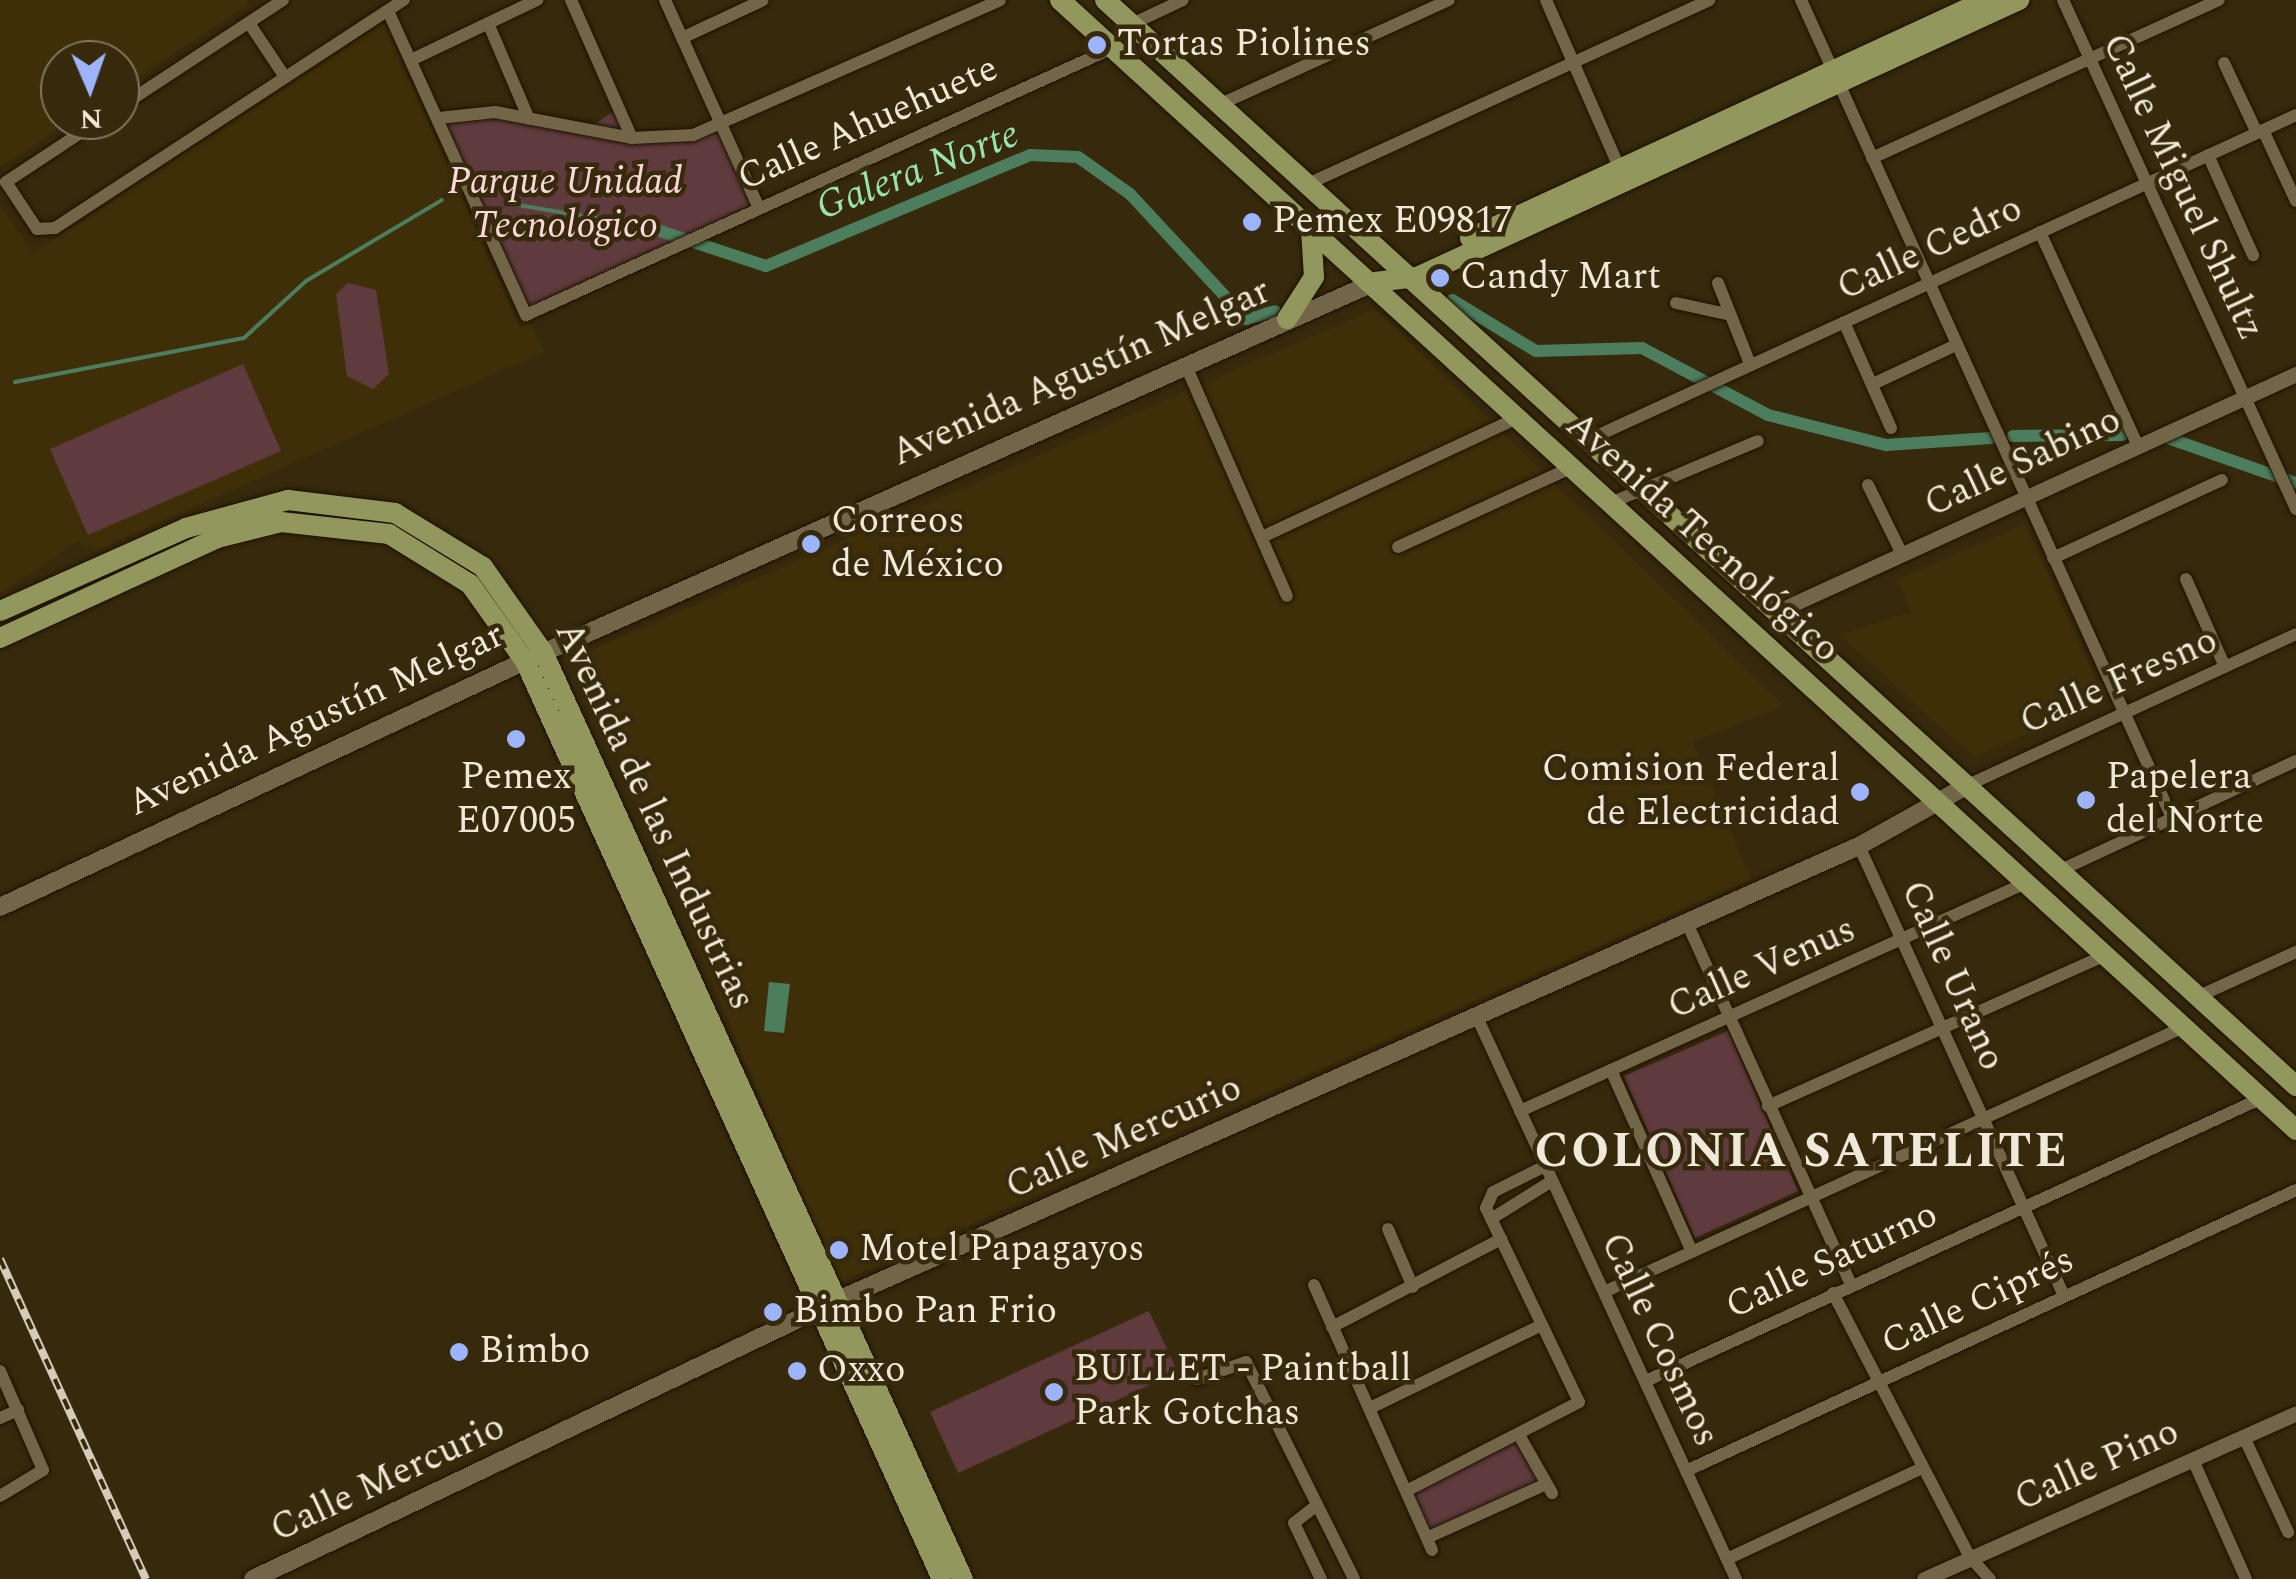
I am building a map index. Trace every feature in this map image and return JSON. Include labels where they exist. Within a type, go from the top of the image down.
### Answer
[{"type":"main road","name":"Avenida Tecnológico","points":[[1060,0],[1311,229],[1375,282],[1516,418],[1614,502],[2296,1130]]},
{"type":"main road","name":"Avenida Tecnológico","points":[[1105,0],[1442,300],[2296,1086]]},
{"type":"main road","name":"Avenida Agustín Melgar","points":[[1412,273],[1620,169],[1838,81],[1986,0]]},
{"type":"main road","name":"Avenida Agustín Melgar","points":[[0,907],[534,657],[1287,319],[1375,282],[1444,265],[2019,0]]},
{"type":"main road","points":[[1287,319],[1314,277],[1311,229]]},
{"type":"main road","points":[[1442,300],[1444,265]]},
{"type":"main road","name":"Avenida de las Industrias","points":[[0,611],[223,514],[342,500],[418,521],[457,546],[513,600],[534,657],[805,1255],[963,1579]]},
{"type":"main road","name":"Avenida de las Industrias","points":[[0,638],[217,538],[312,520],[390,534],[447,565],[534,657]]},
{"type":"main road","name":"Calle Mercurio","points":[[253,1579],[828,1305],[1858,846],[1968,785]]},
{"type":"main road","name":"Avenida de las Industrias","points":[[828,1305],[942,1579]]},
{"type":"street","points":[[140,94],[284,0]]},
{"type":"street","points":[[70,140],[6,182],[38,229],[55,228],[404,0]]},
{"type":"street","points":[[411,60],[537,0]]},
{"type":"street","points":[[571,0],[632,138]]},
{"type":"street","points":[[665,0],[758,206]]},
{"type":"street","points":[[682,38],[763,0]]},
{"type":"street","points":[[388,10],[439,118],[529,118],[632,138],[723,127],[1000,0]]},
{"type":"street","points":[[1132,24],[1183,0]]},
{"type":"street","points":[[1223,104],[1449,0]]},
{"type":"street","points":[[1546,0],[1620,169]]},
{"type":"street","points":[[1310,182],[1709,0]]},
{"type":"street","points":[[1801,0],[1956,344],[2030,495],[2053,558],[2172,818]]},
{"type":"street","name":"Calle Miguel Shultz","points":[[2064,0],[2296,509]]},
{"type":"street","points":[[1872,158],[2220,0]]},
{"type":"street","points":[[249,22],[285,77]]},
{"type":"street","points":[[488,23],[529,118]]},
{"type":"street","name":"Calle Ahuehuete","points":[[439,118],[522,313],[538,310],[652,253],[1115,47]]},
{"type":"street","points":[[2224,63],[2296,201]]},
{"type":"street","name":"Calle Cedro","points":[[1590,438],[2296,115]]},
{"type":"street","points":[[2208,155],[2253,256]]},
{"type":"street","points":[[2040,232],[2138,446]]},
{"type":"street","points":[[1718,283],[1750,364]]},
{"type":"street","points":[[1676,302],[1731,315]]},
{"type":"street","points":[[1844,322],[1891,428]]},
{"type":"street","points":[[1873,384],[1956,344]]},
{"type":"street","points":[[1186,366],[1287,596]]},
{"type":"street","name":"Calle Sabino","points":[[1778,611],[2296,374]]},
{"type":"street","points":[[1262,536],[1516,418]]},
{"type":"street","points":[[1614,502],[1758,440]]},
{"type":"street","points":[[1398,547],[1573,466]]},
{"type":"street","points":[[2053,558],[2222,480]]},
{"type":"street","points":[[1868,485],[1902,554]]},
{"type":"street","points":[[2186,579],[2225,667]]},
{"type":"street","name":"Calle Fresno","points":[[1968,785],[2296,634]]},
{"type":"street","points":[[2061,870],[2296,761]]},
{"type":"street","name":"Calle Urano","points":[[1858,846],[1904,938],[2064,1295]]},
{"type":"street","name":"Calle Venus","points":[[1520,1111],[2028,882]]},
{"type":"street","points":[[1687,923],[1852,1284]]},
{"type":"street","points":[[2199,996],[2296,952]]},
{"type":"street","points":[[1768,1106],[2106,955]]},
{"type":"street","name":"Calle Cosmos","points":[[1477,1018],[1736,1579]]},
{"type":"street","points":[[1604,1292],[2184,1027]]},
{"type":"street","points":[[1611,1070],[1692,1252]]},
{"type":"street","name":"Calle Saturno","points":[[1646,1381],[2262,1098]]},
{"type":"street","points":[[1410,1489],[1578,1404],[1578,1392],[1492,1219],[1488,1196],[1546,1166]]},
{"type":"street","points":[[1492,1219],[1552,1181]]},
{"type":"street","name":"Calle Ciprés","points":[[1686,1471],[2296,1190]]},
{"type":"street","points":[[1388,1229],[1413,1287]]},
{"type":"street","points":[[1332,1328],[1501,1239]]},
{"type":"street","points":[[1314,1284],[1432,1543],[1548,1489],[1519,1435]]},
{"type":"street","points":[[1833,1293],[1882,1380],[1922,1468],[1970,1557],[1990,1579]]},
{"type":"street","points":[[1370,1408],[1542,1325]]},
{"type":"street","points":[[1197,1379],[1246,1362],[1354,1579]]},
{"type":"street","points":[[0,1372],[42,1470],[34,1480],[0,1496]]},
{"type":"street","points":[[0,1418],[18,1410]]},
{"type":"street","name":"Calle Pino","points":[[1924,1579],[2296,1413]]},
{"type":"street","points":[[2244,1437],[2288,1532]]},
{"type":"street","points":[[2193,1460],[2246,1579]]},
{"type":"street","points":[[1727,1559],[1922,1468]]},
{"type":"street","points":[[1317,1505],[1294,1523],[1321,1579]]},
{"type":"shaded area","points":[[0,0],[246,0],[249,4],[140,75],[140,40],[40,40],[41,140],[0,167]]},
{"type":"shaded area","points":[[384,23],[520,328],[531,324],[544,352],[97,550],[77,542],[0,594],[0,205],[33,253]]},
{"type":"shaded area","name":"Comision Federal de Electricidad","points":[[1375,309],[1784,706],[1693,742],[1751,879],[838,1283],[576,657]]},
{"type":"shaded area","points":[[2025,524],[2104,697],[1975,758],[1840,635],[1911,612],[1897,580]]},
{"type":"shaded area","points":[[769,982],[790,984],[784,1033],[764,1031]]},
{"type":"green space","name":"Parque Unidad Tecnológico","points":[[618,108],[629,132],[723,128],[753,204],[525,314],[438,114],[492,109],[591,127]]},
{"type":"green space","points":[[348,283],[376,290],[389,374],[373,389],[347,376],[336,294]]},
{"type":"green space","points":[[243,364],[281,451],[88,535],[50,449]]},
{"type":"green space","points":[[1728,1031],[1798,1191],[1695,1238],[1624,1076]]},
{"type":"green space","name":"BULLET - Paintball Park Gotchas","points":[[1149,1311],[1178,1372],[958,1473],[930,1412]]},
{"type":"green space","points":[[1519,1435],[1544,1485],[1431,1536],[1410,1489]]},
{"type":"waterway","name":"Galera Norte","points":[[648,227],[766,266],[1030,155],[1078,157],[1130,194],[1246,319],[1275,311]]},
{"type":"waterway","points":[[15,382],[244,338],[306,281],[442,200]]},
{"type":"waterway","points":[[507,203],[648,227]]},
{"type":"waterway","name":"Galera Norte","points":[[1452,300],[1536,351],[1642,348],[1768,415],[1886,445],[1991,438]]},
{"type":"waterway","name":"Galera Norte","points":[[2013,436],[2122,435]]},
{"type":"waterway","name":"Galera Norte","points":[[2168,438],[2296,483]]},
{"type":"railway","points":[[0,1259],[146,1579]]},
{"type":"place","name":"Tortas Piolines","points":[[1097,45]]},
{"type":"place","name":"Pemex E09817","points":[[1252,222]]},
{"type":"place","name":"Candy Mart","points":[[1440,278]]},
{"type":"place","name":"Correos de México","points":[[811,544]]},
{"type":"place","name":"Pemex E07005","points":[[516,739]]},
{"type":"place","name":"Comision Federal de Electricidad","points":[[1860,792]]},
{"type":"place","name":"Papelera del Norte","points":[[2086,800]]},
{"type":"place","name":"Motel Papagayos","points":[[839,1250]]},
{"type":"place","name":"Bimbo Pan Frio","points":[[773,1312]]},
{"type":"place","name":"Bimbo","points":[[459,1352]]},
{"type":"place","name":"Oxxo","points":[[797,1371]]},
{"type":"place","name":"BULLET - Paintball Park Gotchas","points":[[1054,1392]]},
{"type":"district","name":"COLONIA SATELITE","points":[[1802,1152]]}]
